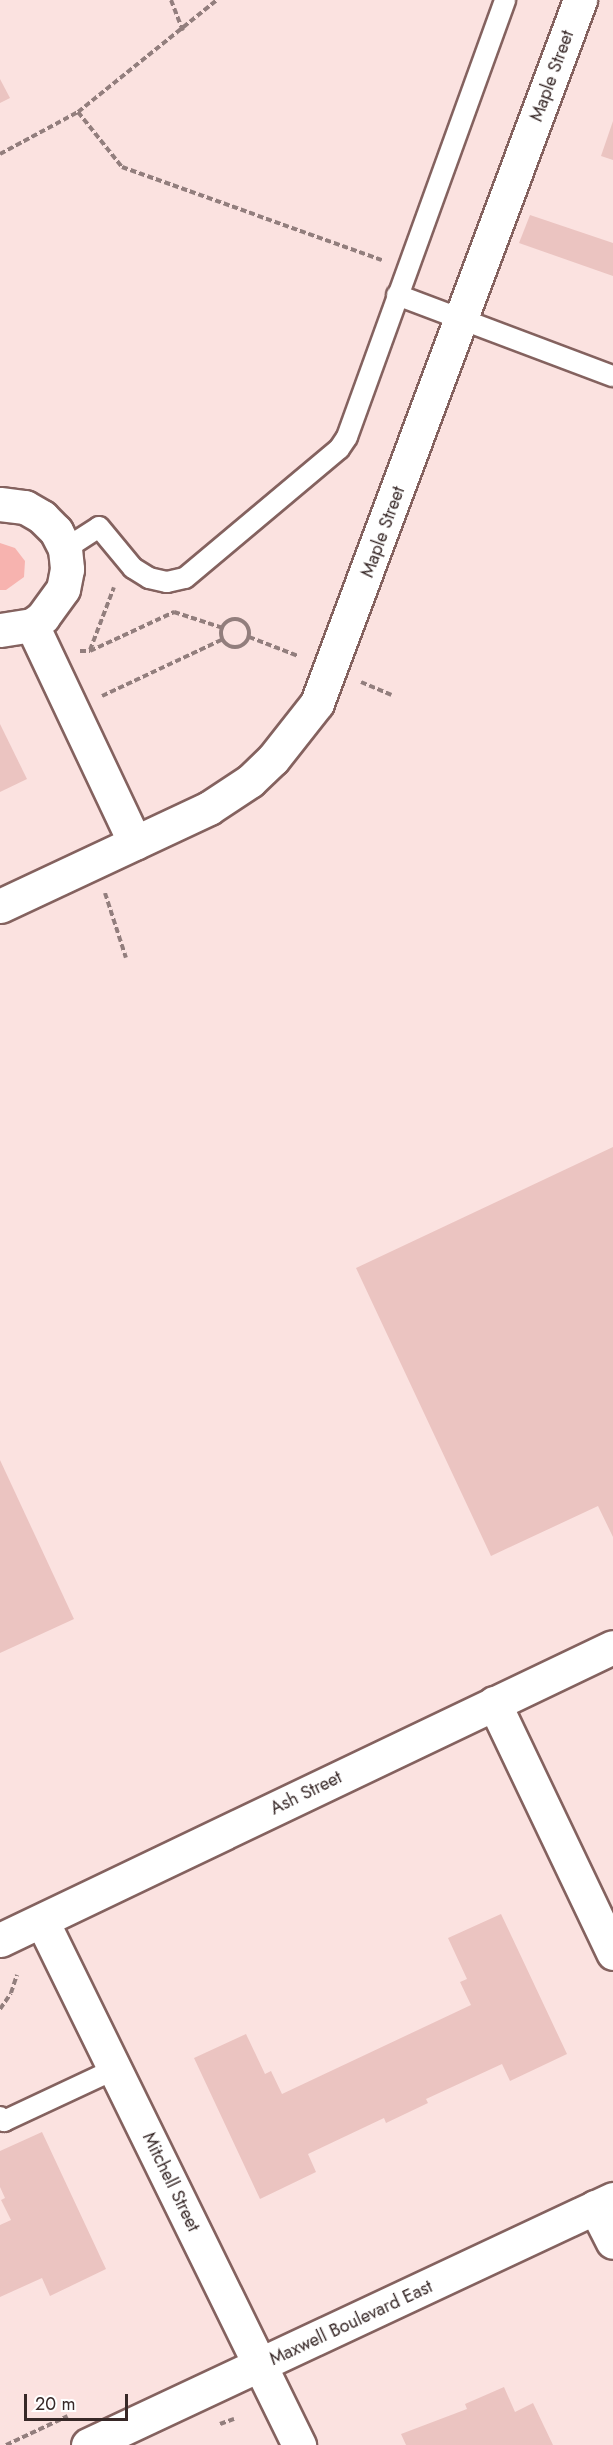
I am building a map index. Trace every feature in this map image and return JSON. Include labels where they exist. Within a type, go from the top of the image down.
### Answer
[{"type":"street","name":"Maple Street","points":[[0,906],[208,808],[249,781],[298,730],[317,703],[580,0]]},
{"type":"street","points":[[0,504],[25,507],[42,517],[56,531],[65,549],[67,569],[63,589],[53,607],[32,625],[0,630]]},
{"type":"street","points":[[32,625],[135,843]]},
{"type":"street","name":"Ash Street","points":[[0,1940],[613,1647]]},
{"type":"street","points":[[494,1703],[613,1953]]},
{"type":"street","name":"Mitchell Street","points":[[42,1921],[299,2445]]},
{"type":"street","points":[[604,2203],[613,2242]]},
{"type":"street","name":"Maxwell Boulevard East","points":[[88,2445],[604,2203]]},
{"type":"lane","points":[[65,549],[99,527],[125,558],[149,578],[167,582],[185,578],[339,449],[505,0]]},
{"type":"lane","points":[[397,295],[613,376]]},
{"type":"lane","points":[[0,2117],[4,2121],[115,2069]]},
{"type":"path","points":[[171,0],[183,31]]},
{"type":"path","points":[[0,154],[78,112],[183,31],[217,0]]},
{"type":"path","points":[[78,112],[122,167],[406,269]]},
{"type":"path","points":[[90,651],[125,558]]},
{"type":"path","points":[[72,652],[90,651],[174,612],[223,628]]},
{"type":"path","points":[[239,619],[247,625],[249,634],[245,643],[237,646],[223,639],[223,628],[230,620],[239,619]]},
{"type":"path","points":[[97,698],[223,639]]},
{"type":"path","points":[[0,2009],[12,1993],[17,1975]]},
{"type":"shaded area","points":[[0,543],[15,548],[25,561],[24,577],[6,590],[0,590]]},
{"type":"building","points":[[0,79],[10,98],[0,103]]},
{"type":"building","points":[[613,121],[613,160],[601,156]]},
{"type":"building","points":[[530,215],[613,243],[613,276],[519,243]]},
{"type":"building","points":[[0,724],[27,779],[0,792]]},
{"type":"building","points":[[613,1147],[613,1537],[598,1506],[491,1556],[356,1268]]},
{"type":"building","points":[[0,1460],[74,1619],[0,1653]]},
{"type":"building","points":[[501,1914],[567,2054],[510,2081],[502,2064],[426,2099],[428,2103],[386,2123],[384,2118],[308,2154],[316,2172],[260,2199],[194,2058],[246,2034],[265,2074],[271,2071],[282,2094],[471,2005],[460,1982],[467,1979],[448,1938]]},
{"type":"building","points":[[42,2132],[106,2269],[50,2296],[42,2278],[0,2297],[0,2225],[11,2220],[1,2200],[5,2198],[0,2187],[0,2151]]},
{"type":"building","points":[[504,2387],[515,2412],[533,2403],[553,2445],[406,2445],[401,2434],[467,2409],[465,2404]]}]
